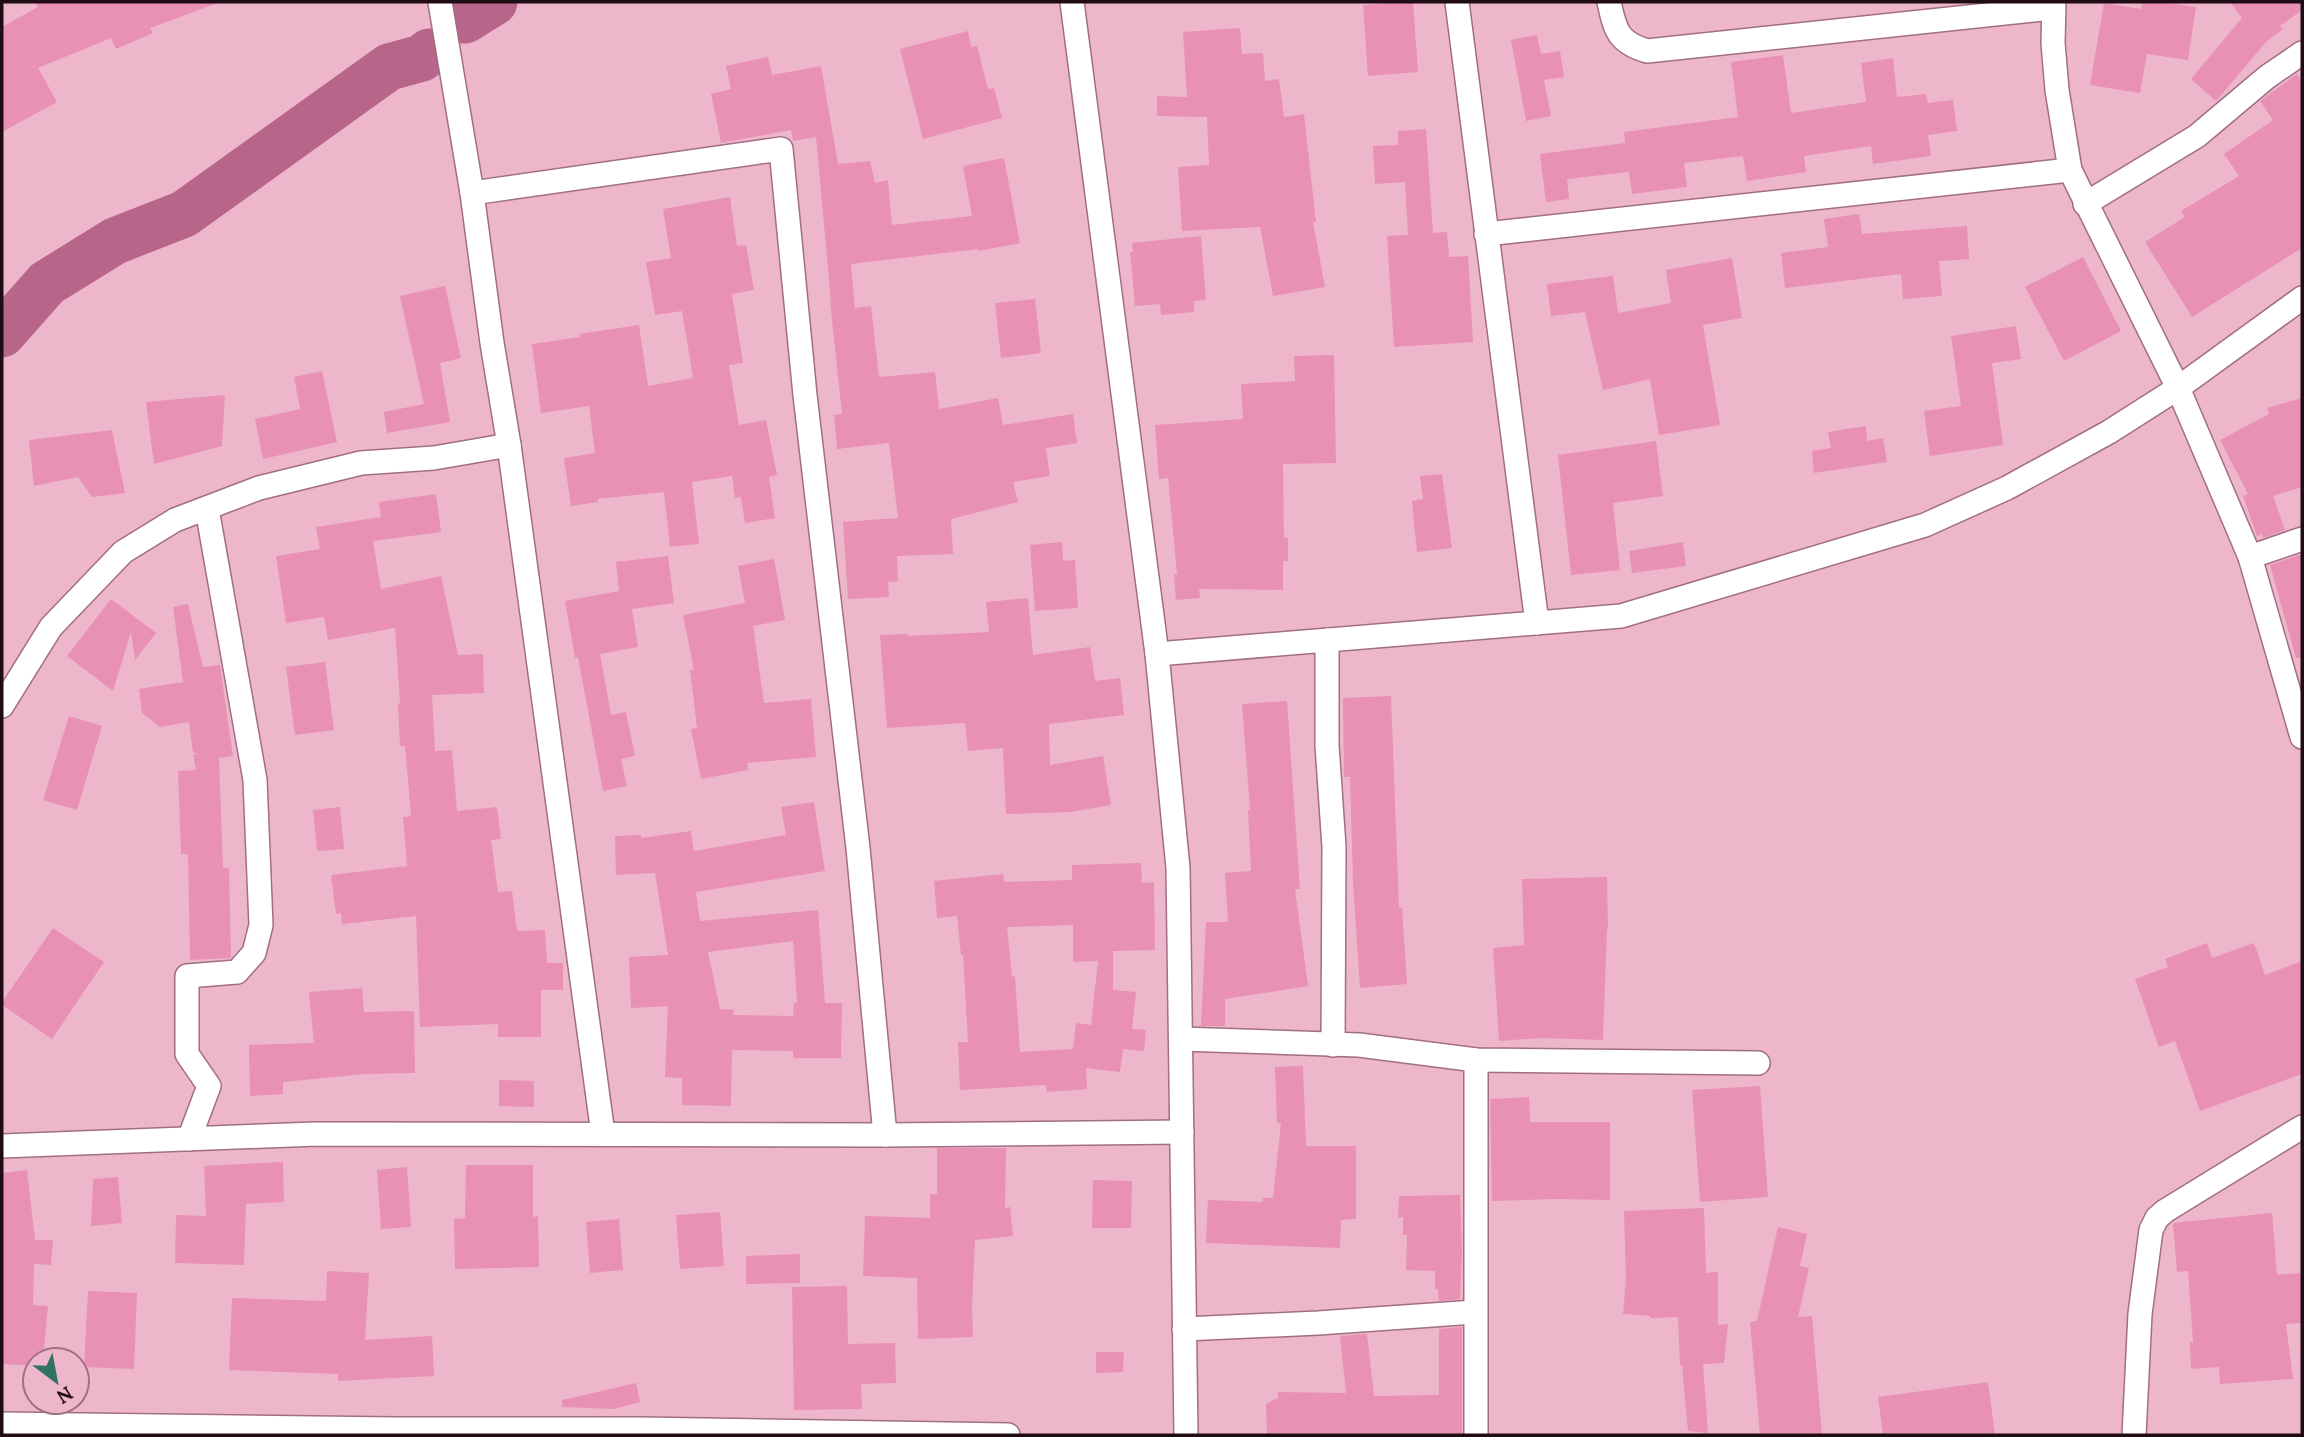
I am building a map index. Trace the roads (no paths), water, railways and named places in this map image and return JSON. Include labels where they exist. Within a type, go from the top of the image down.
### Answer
[{"type":"street","points":[[440,2],[472,193],[509,445],[603,1134]]},
{"type":"street","points":[[1072,2],[1157,654],[1178,868],[1186,1435]]},
{"type":"street","points":[[1457,2],[1537,623]]},
{"type":"street","points":[[1609,2],[1619,37],[1647,51],[2054,5],[2057,90],[2070,170],[2178,388],[2250,556],[2296,692],[2302,737]]},
{"type":"street","points":[[2085,204],[2197,136],[2267,77],[2302,53]]},
{"type":"street","points":[[472,193],[781,149],[805,395],[858,848],[885,1135]]},
{"type":"street","points":[[1486,234],[2070,170]]},
{"type":"street","points":[[1157,654],[1621,616],[1925,525],[2007,488],[2109,432],[2178,388],[2302,298]]},
{"type":"street","points":[[2,706],[51,627],[123,552],[175,520],[259,488],[361,463],[433,458],[509,445]]},
{"type":"street","points":[[189,1139],[209,1086],[187,1054],[187,976],[237,972],[254,953],[261,925],[255,780],[207,509]]},
{"type":"street","points":[[2250,556],[2302,539]]},
{"type":"street","points":[[1327,640],[1327,744],[1334,847],[1334,1045]]},
{"type":"street","points":[[1181,1039],[1359,1045],[1476,1060],[1758,1063]]},
{"type":"street","points":[[1476,1060],[1476,1435]]},
{"type":"street","points":[[2134,1435],[2140,1314],[2151,1230],[2157,1218],[2165,1210],[2302,1127]]},
{"type":"street","points":[[2,1146],[316,1134],[885,1135],[1182,1132]]},
{"type":"street","points":[[1184,1329],[1318,1323],[1475,1311]]},
{"type":"street","points":[[2,1424],[1008,1435]]},
{"type":"waterway","points":[[465,20],[494,2]]},
{"type":"waterway","points":[[2,334],[47,283],[115,241],[184,214],[389,67],[422,58],[429,52]]}]
